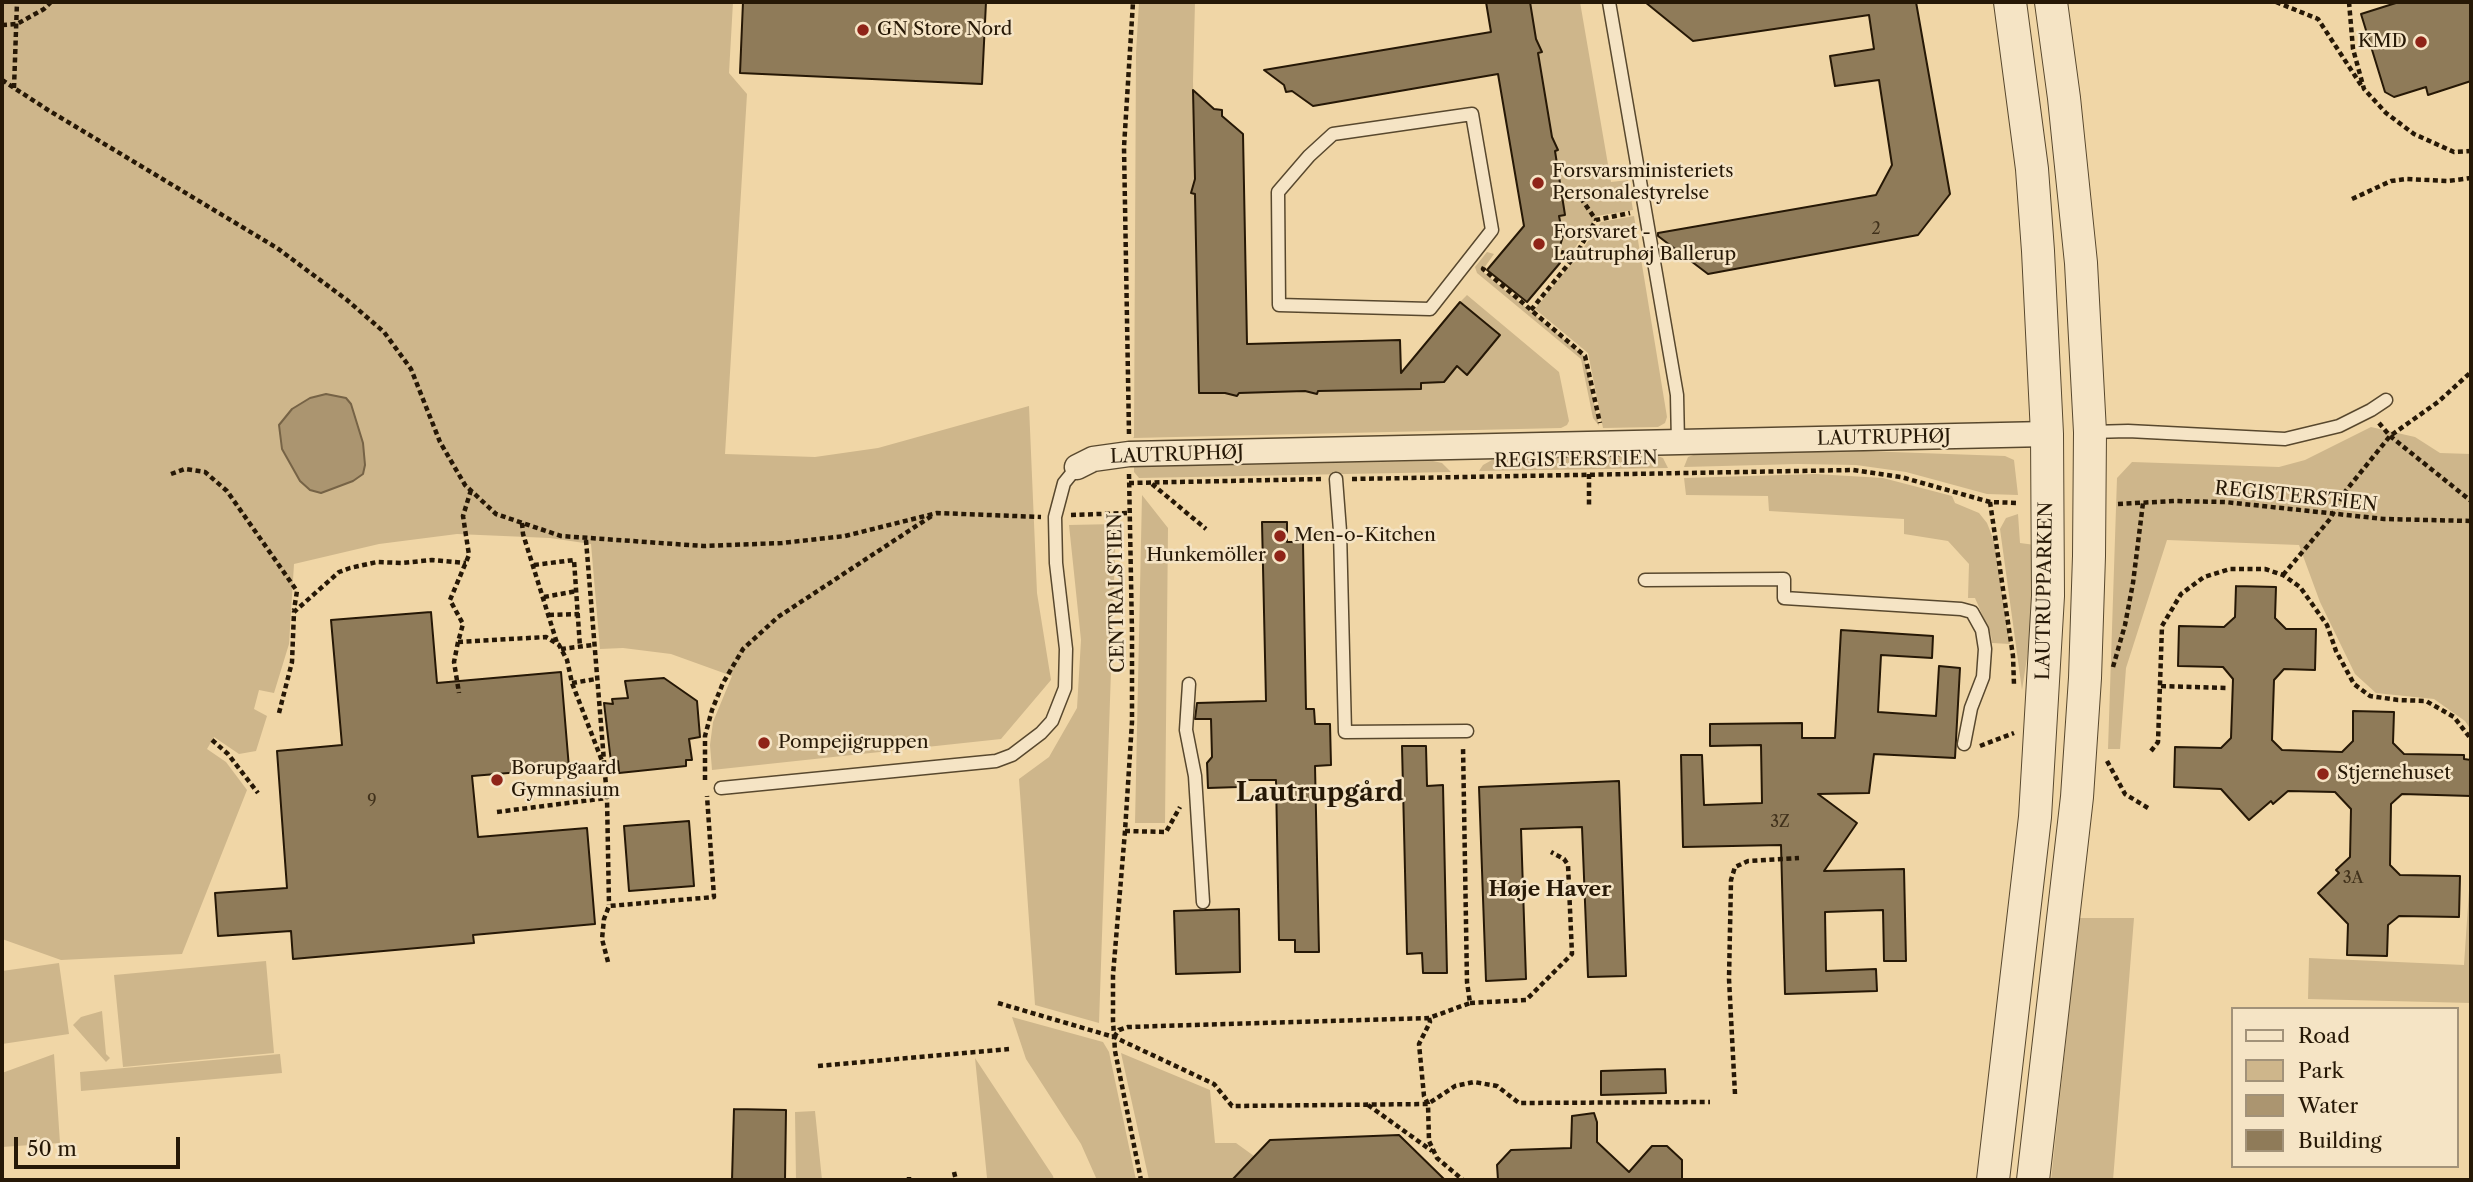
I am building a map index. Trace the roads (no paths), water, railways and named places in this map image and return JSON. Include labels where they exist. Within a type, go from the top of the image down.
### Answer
[{"type":"street","name":"LAUTRUPPARKEN","points":[[1993,1180],[2036,803],[2048,596],[2047,434],[2039,251],[2032,169],[2010,2]]},
{"type":"street","points":[[2033,1180],[2077,797],[2088,583],[2090,432],[2081,262],[2051,2]]},
{"type":"street","name":"LAUTRUPHØJ","points":[[1077,467],[1108,456],[1129,454],[2090,432]]},
{"type":"lane","points":[[1609,2],[1678,395],[1678,443]]},
{"type":"lane","points":[[1472,114],[1492,230],[1430,309],[1279,305],[1278,192],[1309,156],[1333,134],[1472,114]]},
{"type":"lane","points":[[2090,432],[2285,439],[2339,426],[2386,400]]},
{"type":"lane","name":"LAUTRUPHØJ","points":[[721,788],[978,764],[996,761],[1027,745],[1052,721],[1065,688],[1066,649],[1056,562],[1055,517],[1064,482],[1077,467]]},
{"type":"lane","points":[[1336,479],[1340,531],[1345,732],[1465,731]]},
{"type":"lane","points":[[1645,580],[1784,579],[1784,598],[1961,609],[1972,612],[1982,630],[1985,649],[1983,677],[1971,708],[1964,744]]},
{"type":"lane","points":[[1189,684],[1186,730],[1196,789],[1203,902]]},
{"type":"water","points":[[326,394],[346,398],[351,404],[363,443],[365,465],[363,474],[353,481],[321,493],[310,490],[300,481],[282,449],[279,425],[292,409],[310,398]]},
{"type":"place","name":"GN Store Nord","points":[[863,30]]},
{"type":"place","name":"KMD","points":[[2421,42]]},
{"type":"place","name":"Forsvarsministeriets Personalestyrelse","points":[[1538,183]]},
{"type":"place","name":"Forsvaret - Lautruphøj Ballerup","points":[[1539,244]]},
{"type":"place","name":"Men-o-Kitchen","points":[[1280,536]]},
{"type":"place","name":"Hunkemöller","points":[[1280,556]]},
{"type":"place","name":"Pompejigruppen","points":[[764,743]]},
{"type":"place","name":"Stjernehuset","points":[[2323,774]]},
{"type":"place","name":"Borupgaard Gymnasium","points":[[497,780]]},
{"type":"district","name":"Lautrupgård","points":[[1320,793]]},
{"type":"district","name":"Høje Haver","points":[[1550,890]]}]
